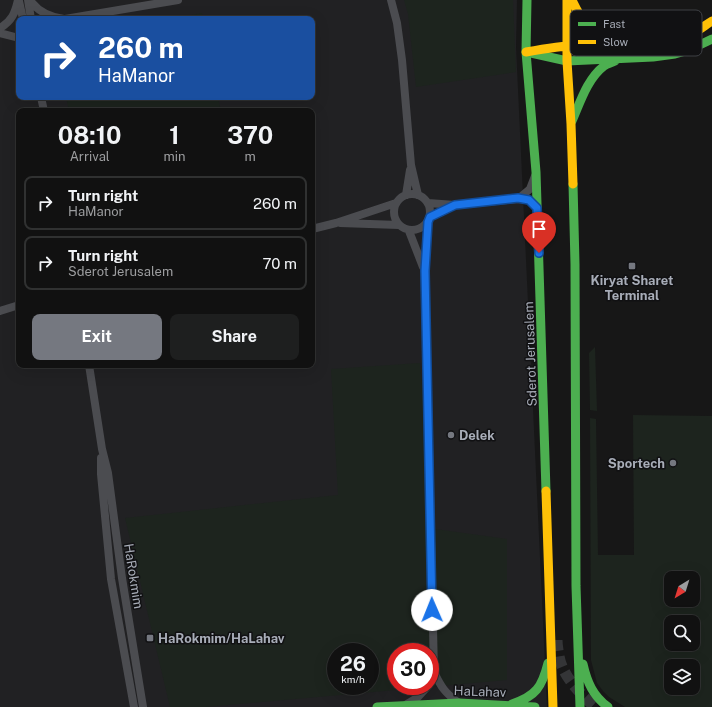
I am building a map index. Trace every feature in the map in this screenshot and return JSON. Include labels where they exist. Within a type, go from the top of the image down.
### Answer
[{"type":"main road","name":"Sderot Jerusalem","points":[[527,0],[526,52],[536,172],[553,707]]},
{"type":"main road","points":[[566,0],[575,264],[577,637],[580,707]]},
{"type":"main road","points":[[572,0],[577,10]]},
{"type":"main road","points":[[702,28],[712,21]]},
{"type":"main road","points":[[702,45],[712,39]]},
{"type":"main road","points":[[526,52],[570,46]]},
{"type":"main road","points":[[526,52],[567,61],[660,56]]},
{"type":"main road","points":[[571,124],[582,98],[595,77],[604,66],[620,59]]},
{"type":"main road","points":[[545,445],[555,525],[557,640]]},
{"type":"main road","points":[[510,705],[533,695],[540,687],[546,672],[549,658],[550,626]]},
{"type":"main road","points":[[577,637],[586,677],[591,690],[599,700],[608,707]]},
{"type":"main road","name":"HaLahav","points":[[377,707],[459,702],[535,707]]},
{"type":"street","points":[[19,0],[22,16]]},
{"type":"street","points":[[0,28],[13,16],[19,0]]},
{"type":"street","points":[[29,0],[31,16]]},
{"type":"street","points":[[29,0],[50,16]]},
{"type":"street","points":[[82,16],[178,0]]},
{"type":"street","points":[[391,0],[397,22],[402,60],[411,165],[418,195]]},
{"type":"street","points":[[0,33],[16,37]]},
{"type":"street","points":[[406,195],[411,165]]},
{"type":"street","points":[[518,198],[530,189],[536,172]]},
{"type":"street","points":[[315,228],[336,223],[396,202],[406,195],[418,195],[424,198],[430,207],[425,271],[433,643]]},
{"type":"street","points":[[428,203],[455,205],[518,198],[529,200],[537,208]]},
{"type":"street","points":[[396,202],[394,214],[399,225]]},
{"type":"street","points":[[336,223],[399,225],[410,231],[420,229],[429,220],[455,205]]},
{"type":"street","points":[[410,231],[425,271]]},
{"type":"street","points":[[0,311],[16,306]]},
{"type":"street","name":"HaRokmim","points":[[88,368],[102,449],[108,473],[122,578],[144,707]]},
{"type":"street","name":"HaRokmim","points":[[102,449],[101,474],[111,579],[134,707]]},
{"type":"street","points":[[439,682],[443,690],[448,695],[459,702]]},
{"type":"street","points":[[407,704],[420,695]]},
{"type":"shaded area","points":[[0,0],[517,0],[516,47],[547,707],[0,707]]},
{"type":"shaded area","points":[[404,0],[513,0],[516,72],[416,87],[408,14]]},
{"type":"shaded area","points":[[202,13],[202,16],[186,16]]},
{"type":"shaded area","points":[[67,100],[219,100],[220,108],[68,108]]},
{"type":"shaded area","points":[[595,347],[597,411],[590,410],[589,353]]},
{"type":"shaded area","points":[[420,363],[435,529],[507,539],[507,680],[439,686],[439,643],[387,643],[387,691],[379,691],[379,643],[327,643],[327,695],[340,695],[206,707],[170,707],[125,518],[338,495],[331,369]]},
{"type":"shaded area","points":[[633,415],[712,416],[712,707],[625,707],[609,697],[597,683],[591,660],[590,418],[596,419],[598,555],[634,555]]},
{"type":"tunnel","points":[[557,640],[559,656],[564,670],[572,684],[595,707]]},
{"type":"traffic: fast","points":[[527,0],[526,52],[536,172],[546,491]]},
{"type":"traffic: fast","points":[[702,44],[712,39]]},
{"type":"traffic: fast","points":[[531,53],[567,61],[660,56]]},
{"type":"traffic: fast","points":[[572,121],[589,84],[598,71],[604,66],[615,61]]},
{"type":"traffic: fast","points":[[573,184],[575,264],[576,586],[580,707]]},
{"type":"traffic: fast","points":[[512,704],[527,698],[537,690],[548,663]]},
{"type":"traffic: fast","points":[[583,664],[586,677],[591,688],[598,698],[608,707]]},
{"type":"traffic: fast","points":[[377,707],[459,703],[535,707]]},
{"type":"traffic: slow","points":[[567,0],[567,61],[573,184]]},
{"type":"traffic: slow","points":[[572,0],[577,10]]},
{"type":"traffic: slow","points":[[702,28],[712,21]]},
{"type":"traffic: slow","points":[[526,52],[570,45]]},
{"type":"traffic: slow","points":[[546,491],[553,707]]},
{"type":"place","name":"Kiryat Sharet Terminal","points":[[632,266]]},
{"type":"place","name":"Delek","points":[[451,435]]},
{"type":"place","name":"Sportech","points":[[673,463]]},
{"type":"place","name":"HaRokmim/HaLahav","points":[[150,638]]},
{"type":"route","points":[[432,610],[425,271],[428,222],[430,217],[455,205],[518,198],[529,200],[534,203],[537,208],[539,253]]}]
